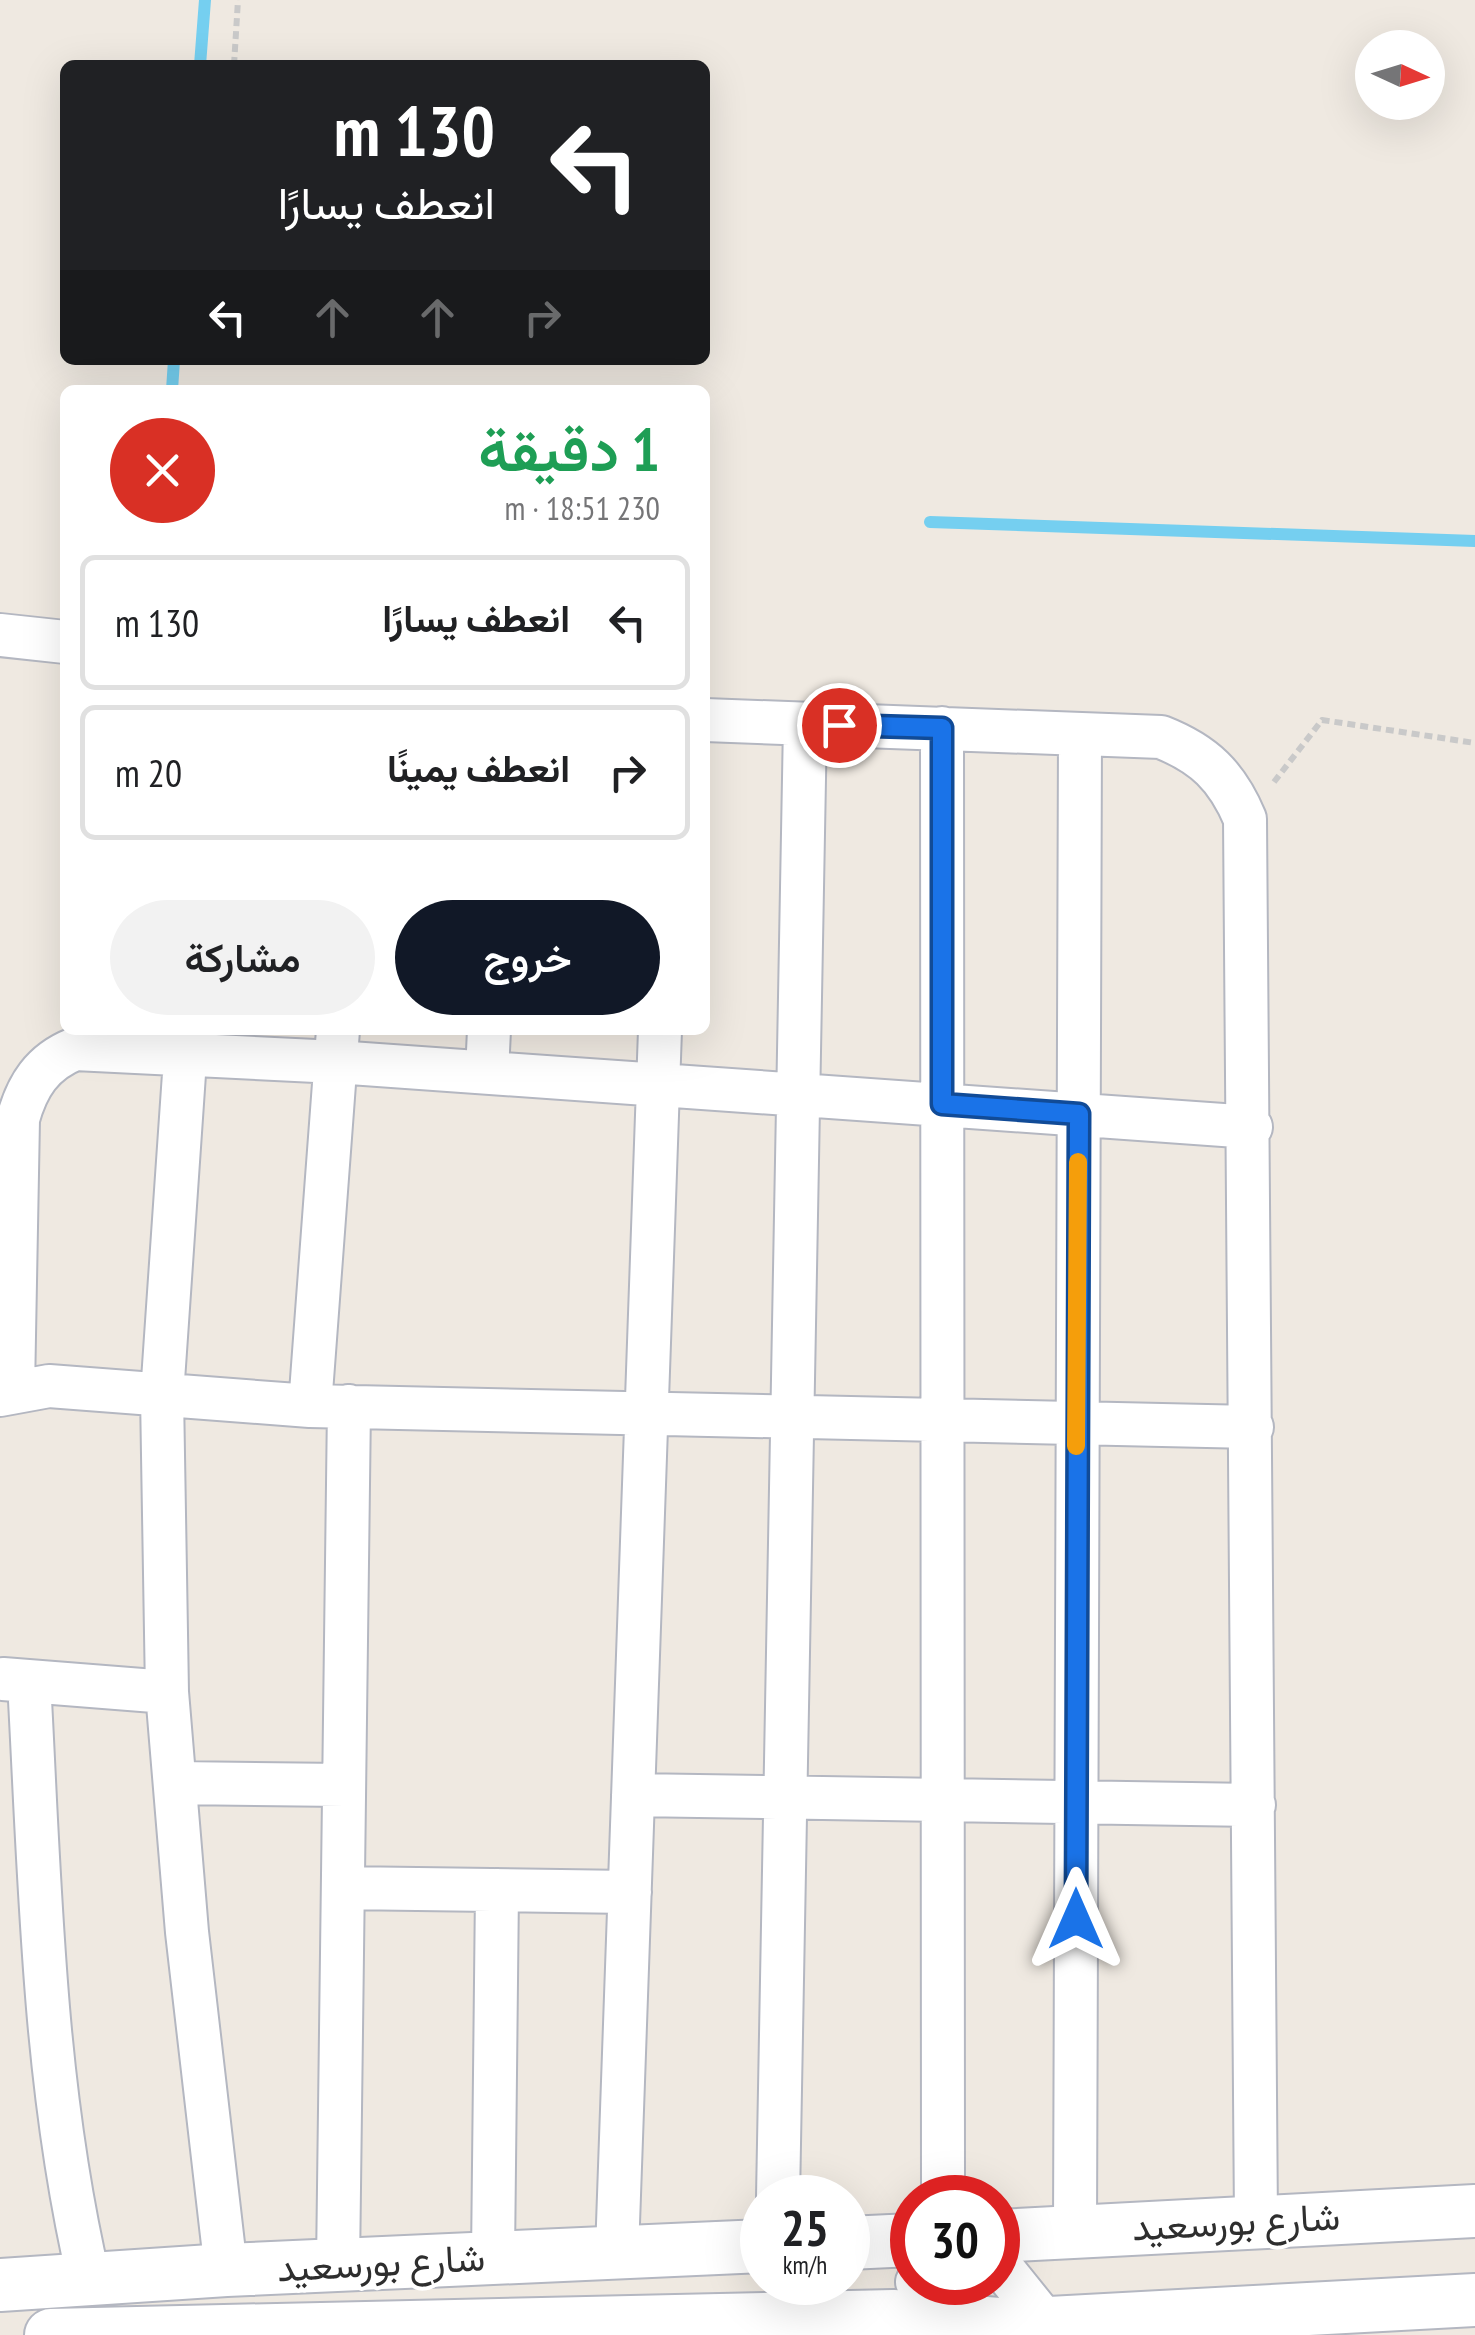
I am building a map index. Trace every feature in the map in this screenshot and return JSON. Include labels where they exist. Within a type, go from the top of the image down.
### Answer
[{"type":"street","points":[[0,634],[60,641]]},
{"type":"street","points":[[710,720],[1160,738],[1189,748],[1214,766],[1233,790],[1245,819],[1251,1126],[1256,2221]]},
{"type":"street","points":[[778,2175],[805,724]]},
{"type":"street","points":[[942,728],[943,2175]]},
{"type":"street","points":[[1075,2231],[1080,734]]},
{"type":"street","points":[[617,2252],[660,1035]]},
{"type":"street","points":[[1251,1126],[658,1083],[488,1051],[185,1041],[96,1048],[56,1057],[9,1119],[6,1393],[49,1386],[330,1406],[1252,1426]]},
{"type":"street","points":[[185,1041],[162,1394],[167,1692],[226,2270]]},
{"type":"street","points":[[337,1046],[330,1406],[344,1785],[338,2266]]},
{"type":"street","points":[[89,2280],[67,2182],[53,2082],[14,1680],[167,1692]]},
{"type":"street","points":[[175,1783],[344,1785]]},
{"type":"street","points":[[634,1795],[1254,1804]]},
{"type":"street","points":[[343,1888],[630,1892]]},
{"type":"street","points":[[494,2257],[497,1890]]},
{"type":"street","name":"شارع بورسعيد","points":[[1020,2235],[1475,2211]]},
{"type":"street","name":"شارع بورسعيد","points":[[0,2285],[226,2270],[740,2247]]},
{"type":"street","points":[[1020,2290],[1051,2329]]},
{"type":"street","name":"شارع بورسعيد","points":[[52,2335],[847,2326],[890,2293]]},
{"type":"street","name":"شارع بورسعيد","points":[[952,2305],[979,2324],[1051,2329],[1475,2300]]},
{"type":"path","points":[[234,60],[238,0]]},
{"type":"path","points":[[1245,819],[1322,720],[1475,742]]},
{"type":"waterway","points":[[200,60],[205,0]]},
{"type":"waterway","points":[[172,385],[174,365]]},
{"type":"waterway","points":[[930,522],[1475,541]]},
{"type":"slow traffic","points":[[1076,1446],[1078,1162]]},
{"type":"route","points":[[839,725],[942,728],[942,1104],[1079,1114],[1076,1919]]}]
